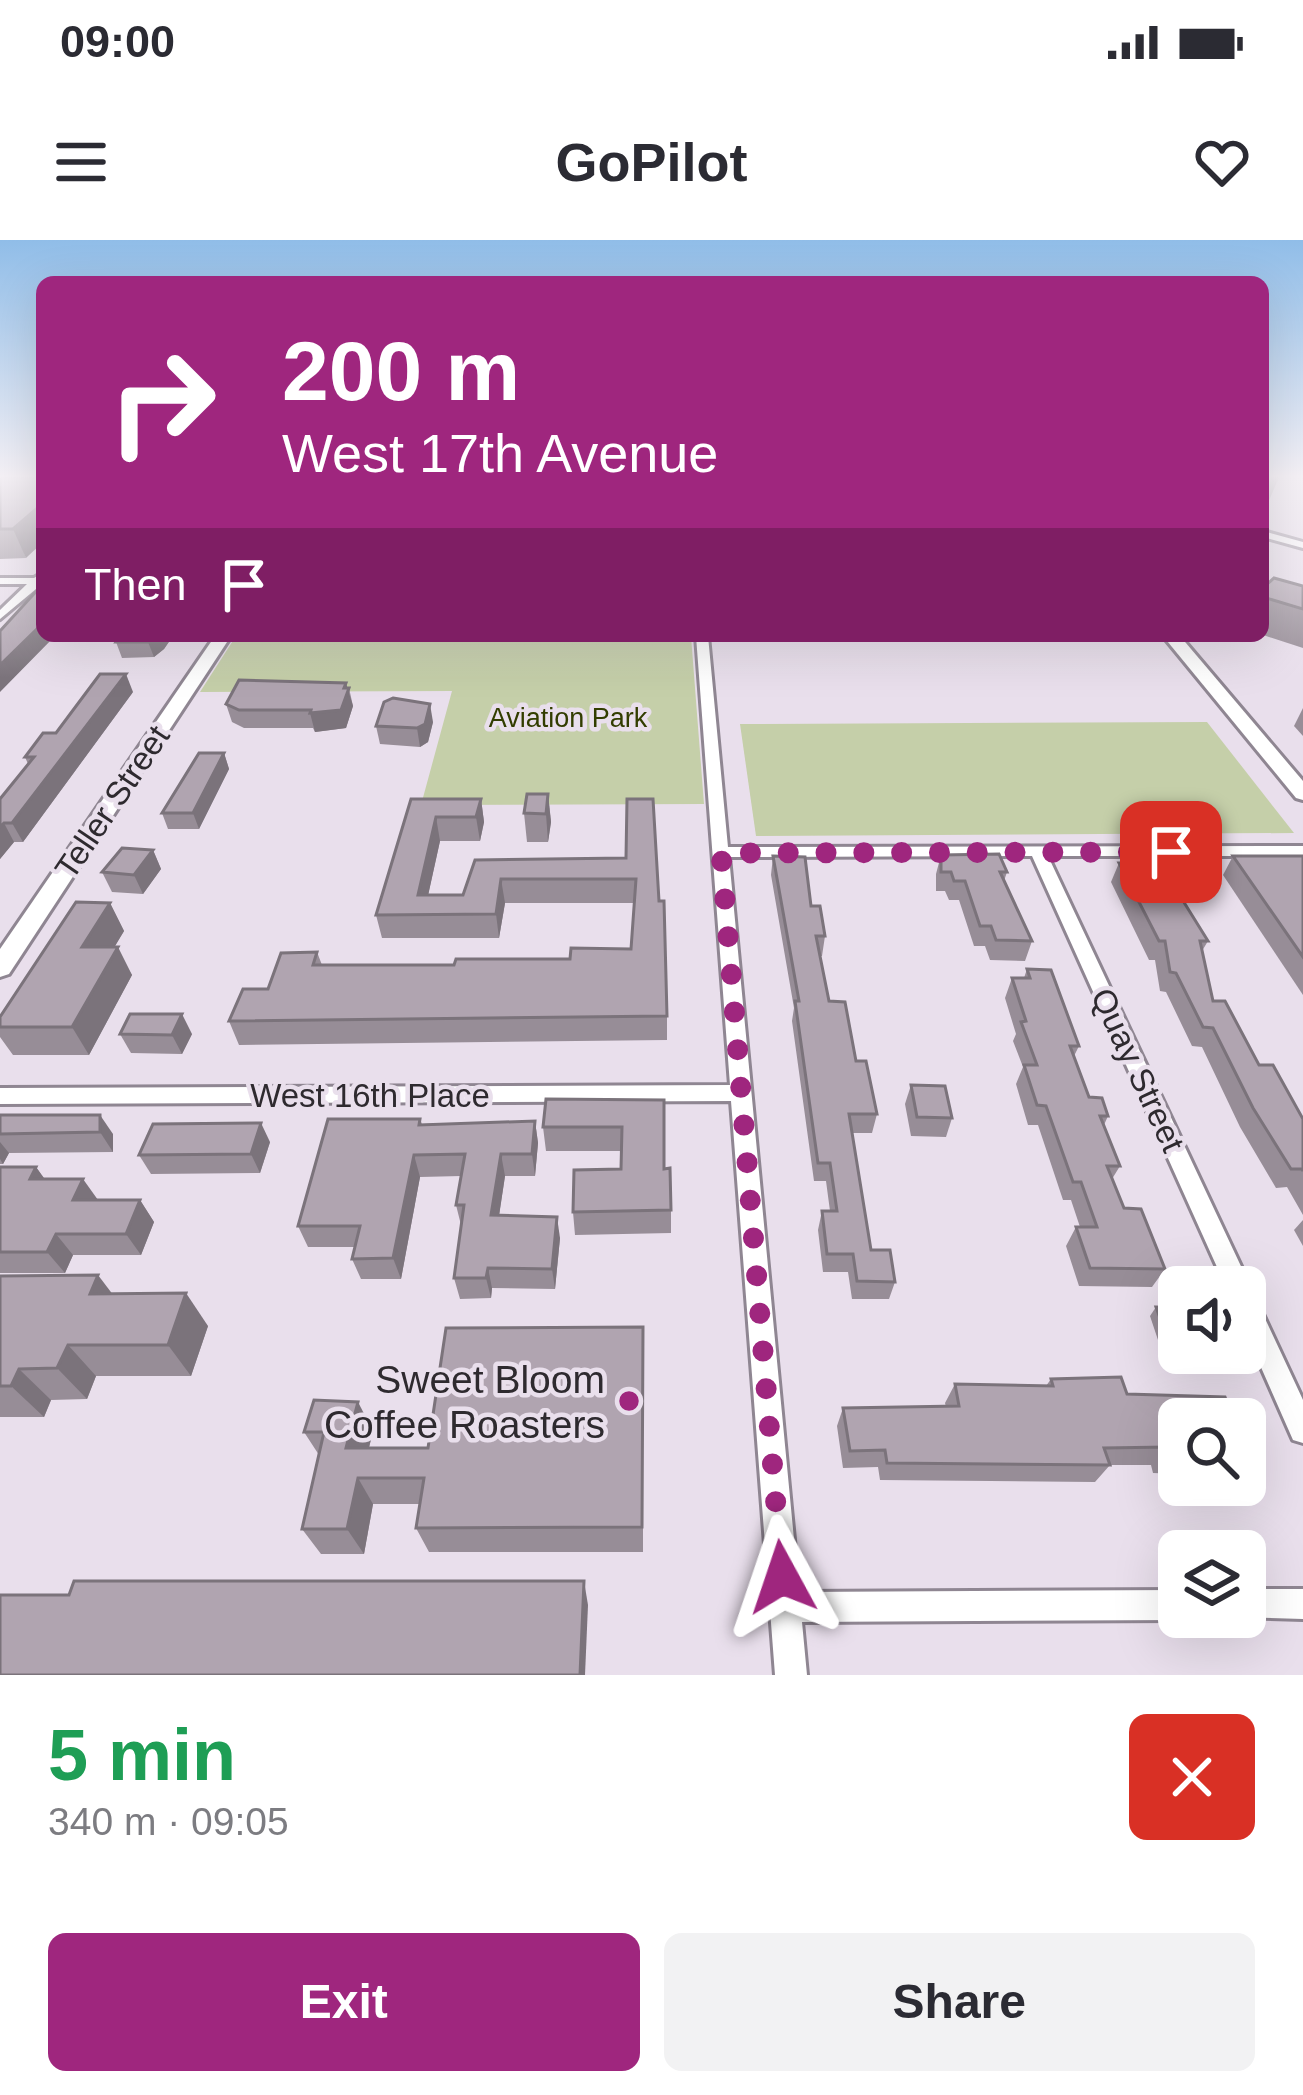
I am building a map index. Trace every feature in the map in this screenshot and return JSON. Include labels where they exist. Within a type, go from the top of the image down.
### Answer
[{"type":"street","points":[[0,581],[36,579]]},
{"type":"street","points":[[0,616],[36,583]]},
{"type":"street","name":"Teller Street","points":[[0,968],[219,642]]},
{"type":"street","points":[[703,642],[790,1675]]},
{"type":"street","points":[[1177,642],[1303,794]]},
{"type":"street","points":[[721,853],[1303,851]]},
{"type":"street","name":"Quay Street","points":[[1038,852],[1228,1266]]},
{"type":"street","name":"West 16th Place","points":[[0,1096],[740,1093]]},
{"type":"street","points":[[1266,1349],[1303,1430]]},
{"type":"street","points":[[1266,1604],[1303,1604]]},
{"type":"street","points":[[784,1607],[1158,1605]]},
{"type":"green space","name":"Aviation Park","points":[[232,642],[691,642],[704,804],[421,805],[452,691],[200,692]]},
{"type":"green space","points":[[1207,722],[1294,833],[756,836],[740,724]]},
{"type":"building","points":[[1274,578],[1303,586],[1303,609],[1269,599],[1269,583]]},
{"type":"building","points":[[36,592],[36,630],[0,665],[0,631]]},
{"type":"building","points":[[100,674],[126,674],[12,823],[0,827],[0,799],[34,757],[25,757],[43,733],[56,733]]},
{"type":"building","points":[[239,680],[346,683],[344,688],[349,688],[341,710],[239,710],[226,704]]},
{"type":"building","points":[[393,698],[430,704],[425,724],[417,728],[376,726],[384,702]]},
{"type":"building","points":[[199,753],[224,753],[193,813],[162,813]]},
{"type":"building","points":[[527,794],[548,794],[546,814],[524,813]]},
{"type":"building","points":[[411,799],[481,799],[476,817],[436,817],[418,895],[463,895],[475,860],[626,858],[627,799],[653,799],[659,901],[664,901],[667,1016],[229,1021],[243,989],[268,989],[281,953],[317,952],[313,965],[454,965],[456,959],[570,959],[571,948],[631,949],[636,879],[501,879],[496,914],[376,915]]},
{"type":"building","points":[[122,848],[153,850],[134,875],[102,872]]},
{"type":"building","points":[[999,854],[1007,872],[1000,872],[1032,941],[996,940],[991,926],[980,926],[965,881],[954,881],[951,872],[941,872],[941,855]]},
{"type":"building","points":[[1163,855],[1175,875],[1167,875],[1208,941],[1200,941],[1213,1001],[1225,1001],[1259,1065],[1273,1065],[1303,1119],[1303,1171],[1291,1169],[1253,1108],[1213,1028],[1203,1027],[1176,973],[1170,972],[1165,941],[1159,941],[1119,863],[1137,863],[1132,856]]},
{"type":"building","points":[[773,856],[805,857],[811,906],[820,906],[825,936],[816,936],[829,1001],[845,1002],[856,1061],[866,1061],[877,1114],[849,1114],[871,1250],[890,1250],[895,1282],[857,1281],[853,1254],[827,1254],[822,1211],[837,1211],[830,1163],[818,1163],[795,1001],[799,1001]]},
{"type":"building","points":[[1233,856],[1303,856],[1303,957]]},
{"type":"building","points":[[76,902],[110,903],[82,947],[118,947],[72,1027],[0,1027],[0,1017]]},
{"type":"building","points":[[1027,969],[1051,970],[1079,1046],[1070,1046],[1089,1097],[1102,1098],[1108,1116],[1100,1116],[1120,1166],[1107,1166],[1124,1208],[1141,1209],[1164,1266],[1158,1269],[1090,1268],[1076,1227],[1097,1227],[1081,1182],[1073,1182],[1046,1106],[1037,1105],[1024,1065],[1037,1065],[1012,978],[1030,978]]},
{"type":"building","points":[[130,1014],[182,1014],[172,1035],[120,1034]]},
{"type":"building","points":[[911,1085],[945,1086],[952,1118],[917,1117]]},
{"type":"building","points":[[546,1099],[664,1100],[664,1169],[670,1168],[671,1210],[573,1212],[574,1170],[621,1169],[622,1127],[543,1127]]},
{"type":"building","points":[[0,1115],[100,1115],[100,1132],[0,1134]]},
{"type":"building","points":[[328,1119],[420,1119],[419,1125],[535,1121],[532,1154],[501,1154],[491,1215],[557,1217],[552,1269],[488,1268],[486,1278],[454,1278],[464,1205],[456,1205],[465,1154],[414,1155],[393,1258],[352,1259],[360,1226],[298,1226]]},
{"type":"building","points":[[261,1123],[251,1154],[139,1155],[153,1124]]},
{"type":"building","points":[[0,1167],[36,1167],[30,1179],[83,1179],[73,1200],[140,1200],[126,1234],[56,1234],[47,1252],[0,1252]]},
{"type":"building","points":[[98,1275],[90,1294],[186,1293],[168,1345],[68,1345],[57,1368],[19,1369],[11,1386],[0,1386],[0,1276]]},
{"type":"building","points":[[643,1327],[642,1527],[416,1528],[424,1478],[358,1478],[347,1529],[302,1529],[324,1432],[304,1432],[314,1400],[358,1402],[346,1448],[428,1448],[446,1328]]},
{"type":"building","points":[[1121,1377],[1127,1394],[1225,1398],[1158,1398],[1158,1447],[1104,1448],[1110,1465],[887,1463],[885,1450],[850,1451],[843,1408],[959,1406],[955,1384],[1053,1386],[1051,1379]]},
{"type":"building","points":[[74,1581],[584,1581],[580,1675],[0,1675],[0,1595],[69,1595]]},
{"type":"place","name":"Sweet Bloom Coffee Roasters","points":[[629,1401]]},
{"type":"route","points":[[782,1577],[721,853],[1171,852]]}]
